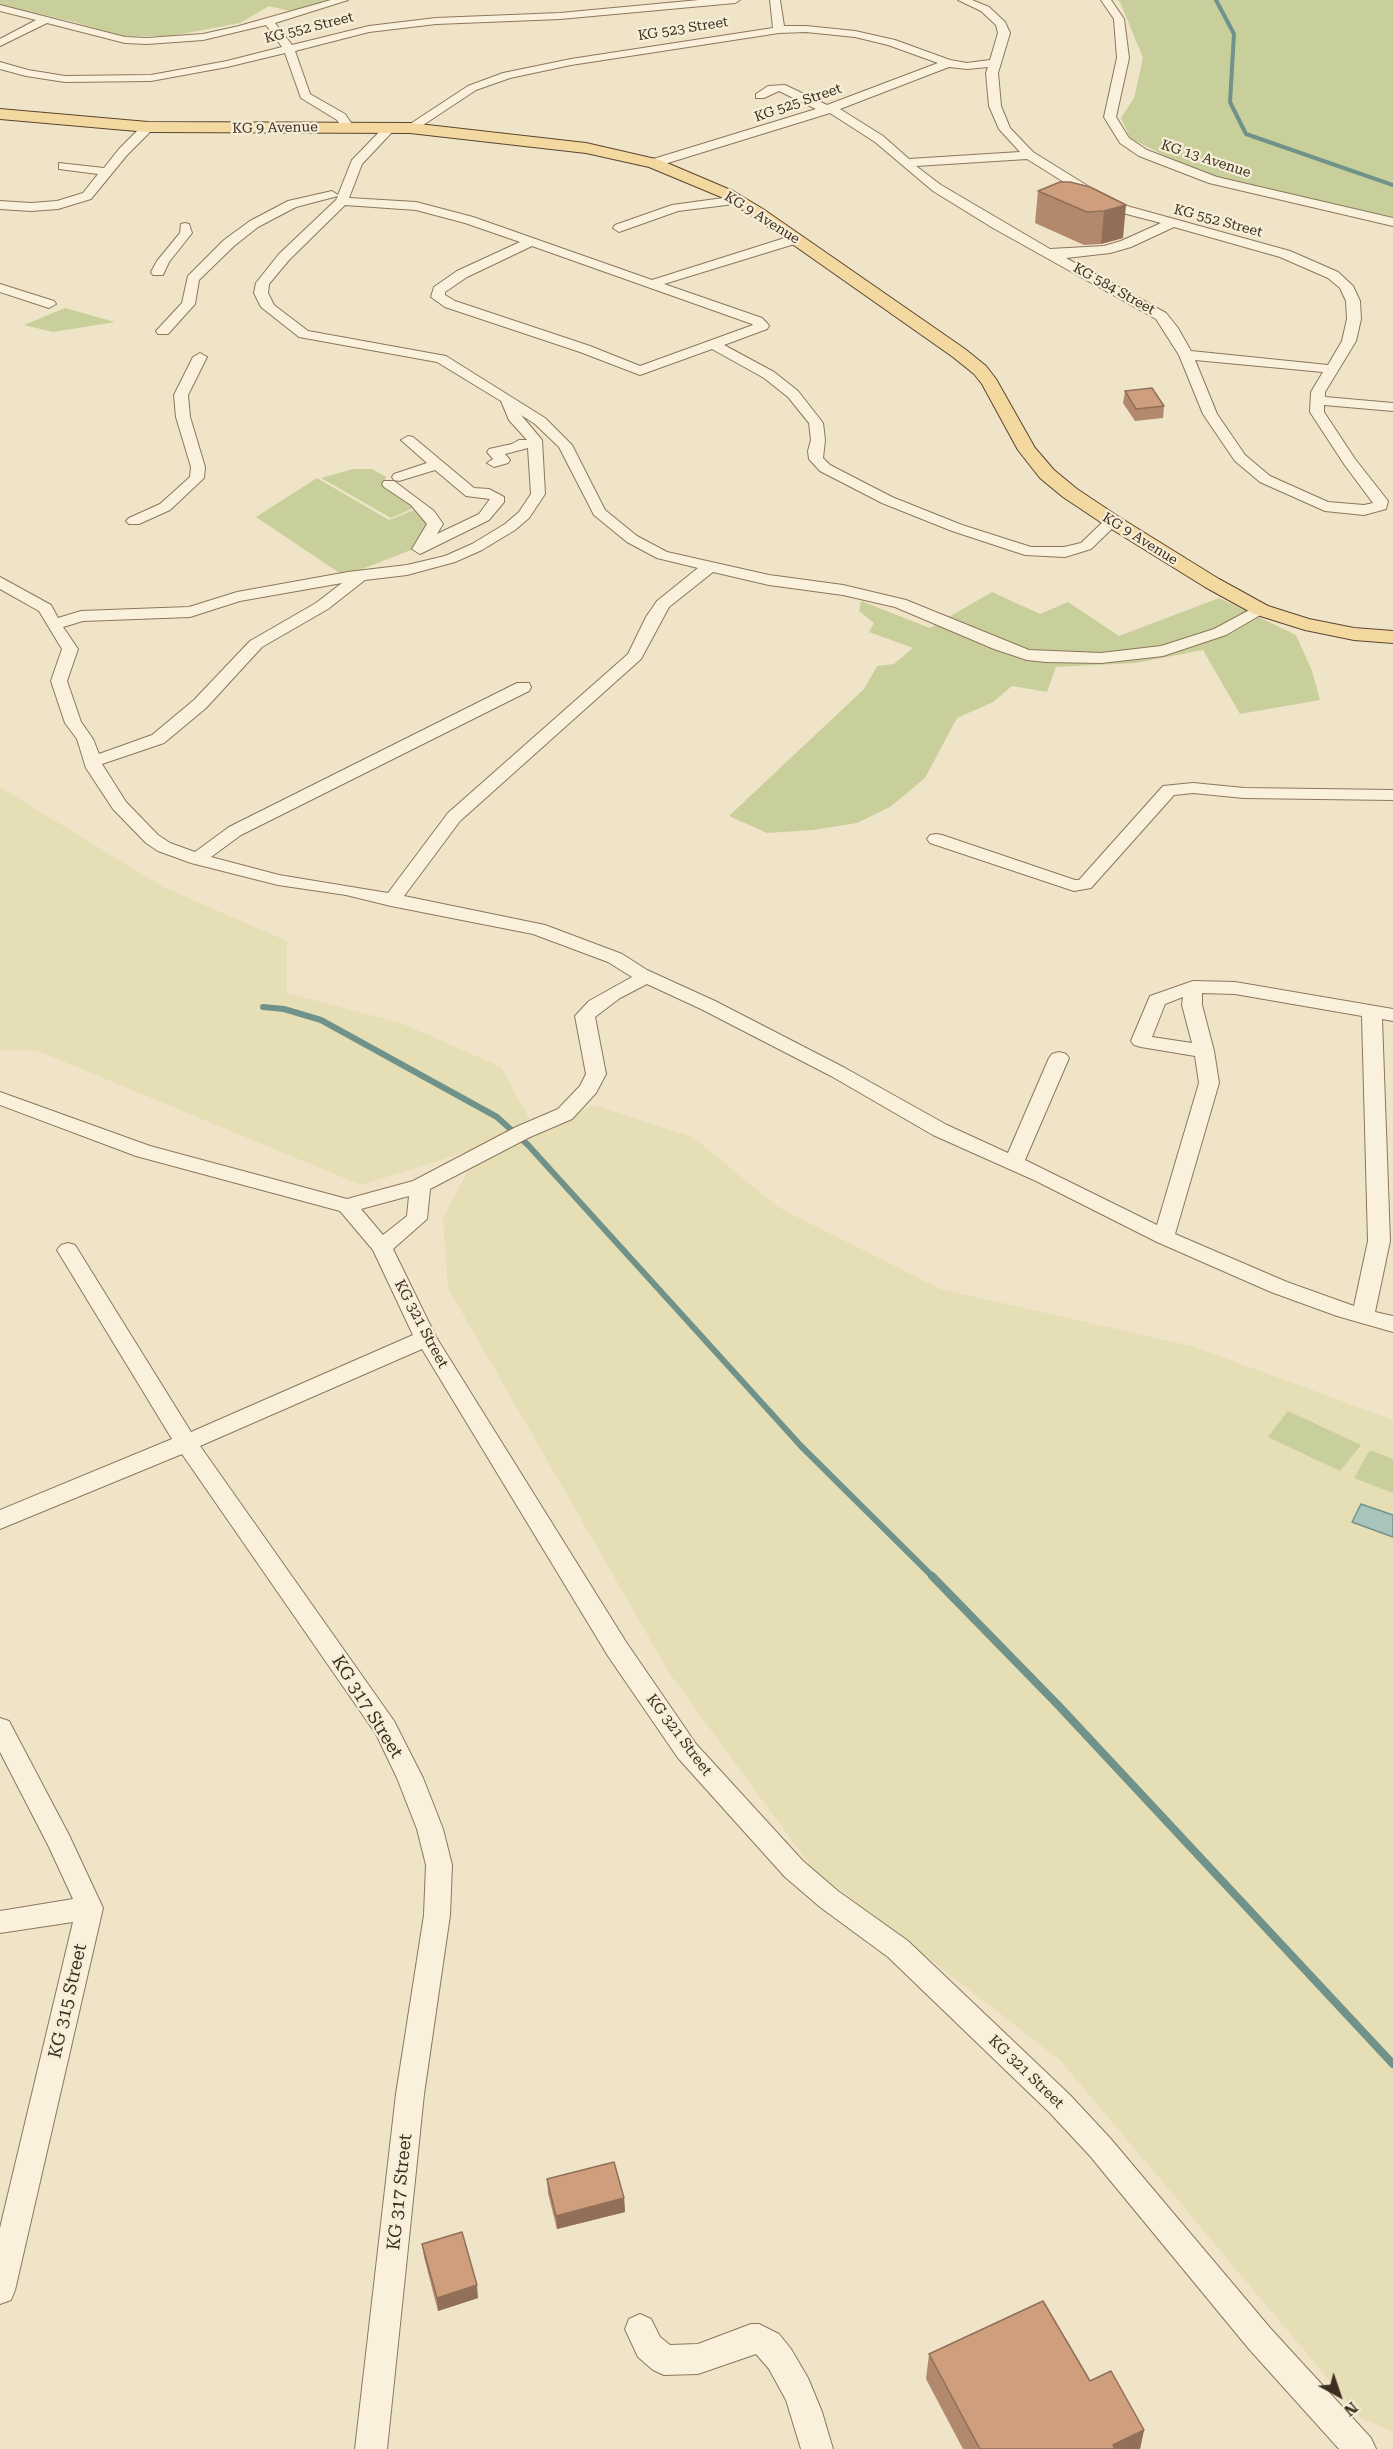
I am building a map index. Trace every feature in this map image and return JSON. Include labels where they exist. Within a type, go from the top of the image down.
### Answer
[{"type":"main road","name":"KG 9 Avenue","points":[[0,114],[148,127],[410,129],[586,148],[654,163],[738,200],[959,353],[980,370],[990,383],[1027,450],[1047,474],[1070,494],[1112,521],[1212,583],[1261,610],[1315,626],[1354,634],[1393,637]]},
{"type":"street","points":[[0,8],[125,40],[147,41],[203,37],[343,0]]},
{"type":"street","name":"KG 552 Street","points":[[0,65],[23,72],[76,79],[151,78],[227,64],[369,29],[405,24],[560,16],[735,0]]},
{"type":"street","points":[[775,0],[779,30]]},
{"type":"street","name":"KG 552 Street","points":[[963,0],[985,9],[1001,24],[1004,33],[992,73],[995,106],[1005,129],[1029,155],[1079,186],[1123,209],[1170,224],[1285,254],[1333,275],[1346,286],[1353,302],[1354,319],[1349,342],[1330,369],[1316,400]]},
{"type":"street","name":"KG 13 Avenue","points":[[1106,0],[1119,19],[1122,35],[1124,58],[1110,117],[1124,140],[1143,153],[1213,180],[1393,222]]},
{"type":"street","points":[[0,43],[47,19]]},
{"type":"street","points":[[268,21],[289,48],[305,96],[341,117],[348,127]]},
{"type":"street","name":"KG 523 Street","points":[[410,129],[472,88],[507,75],[571,62],[779,30],[806,29],[855,34],[891,42],[948,63],[972,66],[995,63]]},
{"type":"street","name":"KG 525 Street","points":[[654,163],[829,109],[948,63]]},
{"type":"street","points":[[6,80],[23,72]]},
{"type":"street","name":"KG 584 Street","points":[[760,96],[772,88],[781,87],[829,109],[879,138],[938,188],[1161,316],[1171,328],[1186,355],[1210,414],[1240,458],[1253,470],[1276,485],[1325,506],[1364,510],[1381,506],[1381,501],[1323,424],[1317,412],[1316,400]]},
{"type":"street","points":[[0,205],[31,207],[72,202],[87,196],[123,152],[148,127]]},
{"type":"street","points":[[390,128],[356,163],[337,198],[263,283],[261,294],[268,307],[304,334],[441,359],[507,399],[540,421],[565,445],[599,512],[614,526],[647,549],[709,567],[769,580],[843,590],[900,603],[1000,646],[1027,655],[1046,657],[1101,658],[1163,651],[1220,632],[1261,610]]},
{"type":"street","points":[[907,162],[1029,155]]},
{"type":"street","points":[[63,166],[107,172]]},
{"type":"street","points":[[163,332],[188,304],[194,279],[229,243],[254,224],[292,204],[337,198],[416,206],[469,220],[651,284],[761,324],[759,329],[646,370],[636,370],[585,349],[462,308],[438,297],[439,290],[462,274],[531,242]]},
{"type":"street","points":[[619,228],[676,208],[738,200]]},
{"type":"street","points":[[1047,252],[1068,254],[1105,250],[1170,224]]},
{"type":"street","points":[[158,272],[163,261],[186,233],[185,227]]},
{"type":"street","points":[[651,284],[796,239]]},
{"type":"street","points":[[0,288],[49,304]]},
{"type":"street","points":[[715,345],[769,375],[793,394],[816,423],[818,440],[815,451],[816,459],[825,468],[887,500],[957,528],[1030,552],[1065,552],[1086,546],[1112,521]]},
{"type":"street","points":[[1186,355],[1330,369]]},
{"type":"street","points":[[134,521],[165,507],[197,478],[198,467],[183,417],[182,395],[200,357]]},
{"type":"street","points":[[54,625],[81,616],[190,612],[237,597],[407,570],[450,559],[477,547],[510,527],[524,515],[538,494],[536,444],[516,420],[507,399]]},
{"type":"street","points":[[1316,400],[1393,407]]},
{"type":"street","points":[[408,440],[471,493],[484,492],[497,497],[497,502],[484,517],[421,547]]},
{"type":"street","points":[[494,464],[503,460],[494,452],[519,447],[519,444],[536,444]]},
{"type":"street","points":[[407,570],[435,524],[429,514],[394,480],[437,465]]},
{"type":"street","points":[[392,901],[454,817],[635,656],[654,616],[663,604],[709,567]]},
{"type":"street","points":[[94,761],[158,739],[200,704],[256,644],[322,606],[361,576]]},
{"type":"street","points":[[0,582],[45,608],[70,649],[59,681],[73,723],[85,739],[95,768],[119,805],[164,847],[197,859],[278,880],[346,890],[392,901],[428,905],[538,929],[615,958],[646,977],[708,1005],[838,1072],[940,1130],[1014,1162],[1164,1237],[1279,1287],[1393,1324]]},
{"type":"street","points":[[0,600],[26,597]]},
{"type":"street","points":[[197,859],[235,831],[523,687]]},
{"type":"street","points":[[936,839],[1074,886],[1085,884],[1169,790],[1193,788],[1244,793],[1393,795]]},
{"type":"street","points":[[0,1098],[144,1151],[347,1206],[420,1186],[524,1132],[565,1114],[589,1089],[596,1074],[585,1016],[596,1005],[646,977]]},
{"type":"street","points":[[1164,1237],[1209,1083],[1204,1050],[1192,1005],[1193,987]]},
{"type":"street","points":[[1204,1050],[1141,1041],[1157,1000],[1193,987],[1235,988],[1393,1015]]},
{"type":"street","points":[[1363,1316],[1379,1241],[1372,1012]]},
{"type":"street","points":[[1014,1162],[1059,1058]]},
{"type":"street","points":[[382,1247],[417,1220],[420,1186]]},
{"type":"street","name":"KG 321 Street","points":[[347,1206],[382,1247],[426,1338],[617,1649],[687,1751],[794,1869],[829,1899],[898,1949],[1060,2104],[1100,2147],[1260,2338],[1360,2449]]},
{"type":"street","name":"KG 317 Street","points":[[68,1250],[186,1443],[385,1728],[410,1778],[430,1829],[439,1865],[437,1915],[410,2094],[371,2449]]},
{"type":"street","points":[[0,1520],[186,1443],[426,1338]]},
{"type":"street","points":[[0,1728],[60,1842],[90,1908],[0,1922]]},
{"type":"street","name":"KG 315 Street","points":[[0,2290],[90,1908]]},
{"type":"street","points":[[640,2329],[649,2347],[664,2360],[698,2359],[751,2339],[759,2339],[768,2344],[780,2359],[807,2412],[817,2449]]},
{"type":"shaded area","points":[[0,787],[163,887],[287,941],[287,993],[401,1023],[501,1067],[530,1120],[470,1151],[361,1185],[38,1051],[0,1050]]},
{"type":"shaded area","points":[[593,1105],[693,1137],[778,1207],[940,1289],[1192,1346],[1393,1420],[1393,2432],[1361,2418],[1060,2060],[812,1868],[670,1674],[448,1288],[443,1219],[468,1170]]},
{"type":"green space","points":[[0,0],[334,0],[294,12],[269,6],[240,23],[171,36],[122,36],[71,21],[0,5]]},
{"type":"green space","points":[[1117,0],[1393,0],[1393,218],[1228,181],[1187,167],[1130,138],[1121,118],[1134,98],[1143,58],[1120,2]]},
{"type":"green space","points":[[65,308],[115,322],[53,332],[24,325]]},
{"type":"green space","points":[[353,469],[372,469],[386,477],[384,485],[416,507],[391,518],[321,478]]},
{"type":"green space","points":[[317,478],[389,520],[414,510],[430,525],[411,550],[344,576],[256,517]]},
{"type":"green space","points":[[992,592],[1040,614],[1068,602],[1119,636],[1219,598],[1296,635],[1312,671],[1320,700],[1240,714],[1203,650],[1136,663],[1056,667],[1047,692],[1012,686],[993,702],[957,718],[925,778],[890,807],[857,823],[813,830],[767,833],[729,816],[864,689],[877,666],[894,664],[913,648],[869,632],[874,623],[859,611],[861,601],[930,628]]},
{"type":"green space","points":[[1288,1411],[1361,1445],[1340,1471],[1268,1437]]},
{"type":"green space","points":[[1370,1450],[1393,1459],[1393,1493],[1354,1478]]},
{"type":"water","points":[[1361,1504],[1393,1515],[1393,1537],[1352,1522]]},
{"type":"building","points":[[1060,182],[1090,187],[1126,205],[1104,211],[1087,212],[1038,191]]},
{"type":"building","points":[[1152,388],[1164,406],[1136,409],[1125,391]]},
{"type":"building","points":[[614,2162],[624,2198],[556,2216],[547,2179]]},
{"type":"building","points":[[462,2232],[477,2285],[437,2298],[422,2244]]},
{"type":"building","points":[[1043,2301],[1090,2381],[1111,2371],[1144,2430],[1113,2445],[1115,2449],[980,2449],[929,2354]]},
{"type":"waterway","points":[[1216,0],[1234,34],[1230,102],[1246,134],[1393,185]]},
{"type":"waterway","points":[[263,1007],[284,1009],[321,1020],[497,1117],[528,1145],[801,1446],[932,1576]]},
{"type":"waterway","points":[[932,1576],[1058,1705],[1393,2064]]}]
